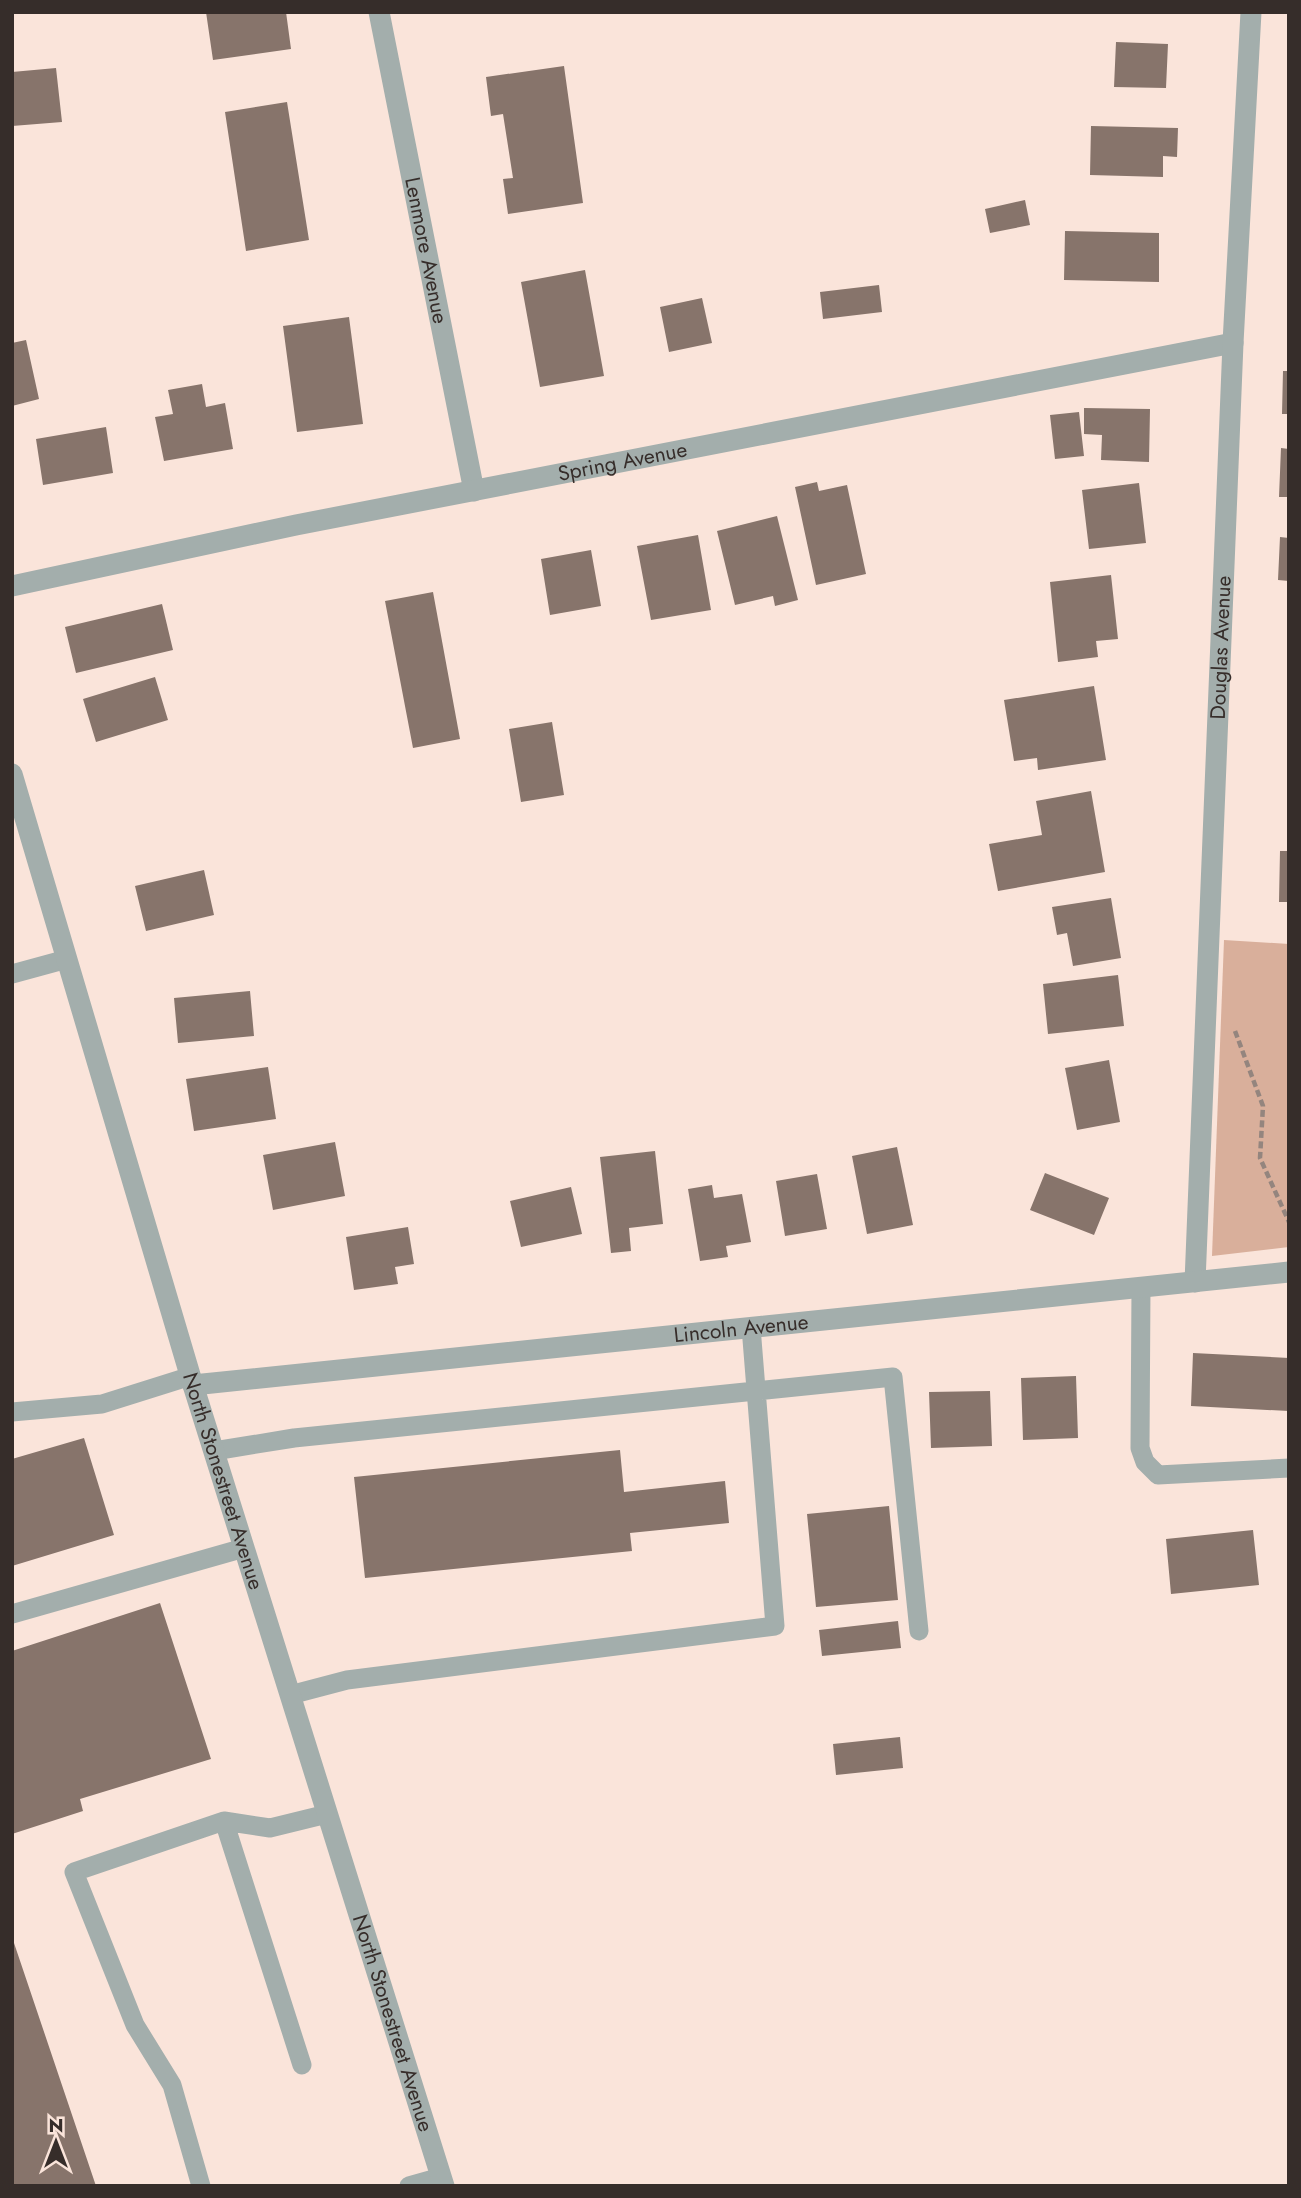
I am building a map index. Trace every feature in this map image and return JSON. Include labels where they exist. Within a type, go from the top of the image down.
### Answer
[{"type":"street","name":"Lenmore Avenue","points":[[379,12],[474,491]]},
{"type":"street","name":"Douglas Avenue","points":[[1195,1282],[1233,343],[1251,12]]},
{"type":"street","name":"Spring Avenue","points":[[12,586],[296,525],[1233,343]]},
{"type":"street","name":"North Stonestreet Avenue","points":[[12,774],[192,1380],[442,2181]]},
{"type":"street","name":"Lincoln Avenue","points":[[192,1380],[1289,1272]]},
{"type":"lane","points":[[12,974],[67,959]]},
{"type":"lane","points":[[1141,1287],[1140,1448],[1144,1462],[1158,1475],[1289,1468]]},
{"type":"lane","points":[[290,1695],[347,1680],[775,1626],[751,1327]]},
{"type":"lane","points":[[214,1451],[294,1438],[893,1377],[919,1631]]},
{"type":"lane","points":[[12,1412],[102,1404],[192,1380]]},
{"type":"lane","points":[[12,1615],[244,1548]]},
{"type":"lane","points":[[201,2186],[172,2085],[135,2025],[74,1872],[224,1821],[270,1828],[327,1814]]},
{"type":"lane","points":[[224,1821],[302,2065]]},
{"type":"lane","points":[[409,2186],[442,2181]]},
{"type":"path","points":[[1233,1026],[1263,1106],[1260,1158],[1289,1222]]},
{"type":"shaded area","points":[[1224,940],[1289,944],[1289,1247],[1212,1256]]},
{"type":"building","points":[[206,12],[286,12],[291,49],[213,60]]},
{"type":"building","points":[[1116,42],[1168,44],[1166,88],[1114,87]]},
{"type":"building","points":[[564,66],[583,203],[508,214],[503,179],[513,178],[503,114],[491,116],[486,77]]},
{"type":"building","points":[[56,68],[62,122],[12,126],[12,72]]},
{"type":"building","points":[[287,102],[309,240],[246,251],[225,112]]},
{"type":"building","points":[[1091,126],[1178,128],[1177,157],[1163,156],[1163,177],[1090,175]]},
{"type":"building","points":[[1025,200],[1030,225],[990,233],[985,209]]},
{"type":"building","points":[[1065,231],[1159,233],[1159,282],[1064,280]]},
{"type":"building","points":[[585,270],[604,376],[540,387],[521,282]]},
{"type":"building","points":[[879,285],[882,312],[823,319],[820,292]]},
{"type":"building","points":[[702,298],[712,343],[669,352],[660,307]]},
{"type":"building","points":[[349,317],[363,424],[297,432],[283,326]]},
{"type":"building","points":[[26,340],[39,399],[12,406],[12,343]]},
{"type":"building","points":[[1283,371],[1289,371],[1289,414],[1282,414]]},
{"type":"building","points":[[202,384],[206,407],[225,403],[233,449],[164,461],[155,417],[173,414],[168,390]]},
{"type":"building","points":[[1084,408],[1150,409],[1149,462],[1101,460],[1102,435],[1084,434]]},
{"type":"building","points":[[1079,412],[1084,456],[1055,459],[1050,415]]},
{"type":"building","points":[[106,427],[113,473],[43,485],[36,439]]},
{"type":"building","points":[[1281,448],[1289,449],[1289,497],[1279,497]]},
{"type":"building","points":[[817,482],[819,491],[847,485],[866,574],[816,585],[795,487]]},
{"type":"building","points":[[1139,483],[1146,543],[1089,549],[1082,490]]},
{"type":"building","points":[[777,516],[798,600],[775,606],[773,596],[735,605],[717,531]]},
{"type":"building","points":[[698,535],[711,610],[651,620],[637,546]]},
{"type":"building","points":[[1280,537],[1289,538],[1289,581],[1278,580]]},
{"type":"building","points":[[591,550],[601,606],[550,615],[541,559]]},
{"type":"building","points":[[1111,575],[1118,639],[1096,641],[1098,657],[1058,662],[1050,582]]},
{"type":"building","points":[[433,592],[460,739],[413,748],[385,601]]},
{"type":"building","points":[[162,604],[173,650],[76,673],[65,627]]},
{"type":"building","points":[[155,677],[168,720],[96,742],[83,699]]},
{"type":"building","points":[[1094,686],[1106,760],[1038,770],[1037,758],[1014,761],[1004,700]]},
{"type":"building","points":[[552,722],[564,795],[521,802],[509,729]]},
{"type":"building","points":[[1091,791],[1105,872],[998,891],[989,844],[1042,835],[1036,801]]},
{"type":"building","points":[[1280,851],[1289,851],[1289,902],[1279,902]]},
{"type":"building","points":[[204,870],[214,915],[146,931],[135,886]]},
{"type":"building","points":[[1111,898],[1121,958],[1073,966],[1067,933],[1057,935],[1052,907]]},
{"type":"building","points":[[1118,975],[1124,1026],[1048,1034],[1043,984]]},
{"type":"building","points":[[250,991],[254,1036],[178,1043],[174,998]]},
{"type":"building","points":[[1109,1060],[1120,1122],[1077,1130],[1065,1068]]},
{"type":"building","points":[[268,1067],[276,1119],[194,1131],[186,1079]]},
{"type":"building","points":[[335,1142],[345,1196],[273,1210],[263,1155]]},
{"type":"building","points":[[897,1147],[913,1225],[867,1234],[852,1156]]},
{"type":"building","points":[[655,1151],[663,1224],[629,1228],[631,1251],[611,1253],[600,1157]]},
{"type":"building","points":[[1045,1173],[1109,1198],[1094,1235],[1030,1210]]},
{"type":"building","points":[[817,1174],[827,1229],[785,1236],[776,1181]]},
{"type":"building","points":[[712,1185],[714,1198],[742,1194],[751,1242],[726,1246],[728,1257],[700,1261],[688,1189]]},
{"type":"building","points":[[571,1187],[582,1234],[521,1247],[510,1201]]},
{"type":"building","points":[[408,1227],[414,1264],[395,1267],[398,1284],[354,1290],[346,1237]]},
{"type":"building","points":[[1193,1353],[1289,1358],[1289,1411],[1191,1406]]},
{"type":"building","points":[[1076,1376],[1078,1438],[1023,1440],[1021,1378]]},
{"type":"building","points":[[990,1391],[992,1446],[931,1448],[929,1392]]},
{"type":"building","points":[[84,1438],[114,1535],[12,1566],[12,1459]]},
{"type":"building","points":[[620,1450],[624,1492],[725,1481],[729,1523],[630,1533],[632,1551],[365,1578],[354,1477]]},
{"type":"building","points":[[889,1506],[898,1600],[816,1607],[807,1514]]},
{"type":"building","points":[[1253,1530],[1259,1585],[1171,1594],[1166,1539]]},
{"type":"building","points":[[160,1603],[211,1759],[80,1799],[83,1811],[12,1834],[12,1651]]},
{"type":"building","points":[[898,1621],[901,1648],[822,1656],[819,1630]]},
{"type":"building","points":[[900,1737],[903,1768],[836,1775],[833,1744]]},
{"type":"building","points":[[13,1940],[96,2186],[12,2186]]}]
